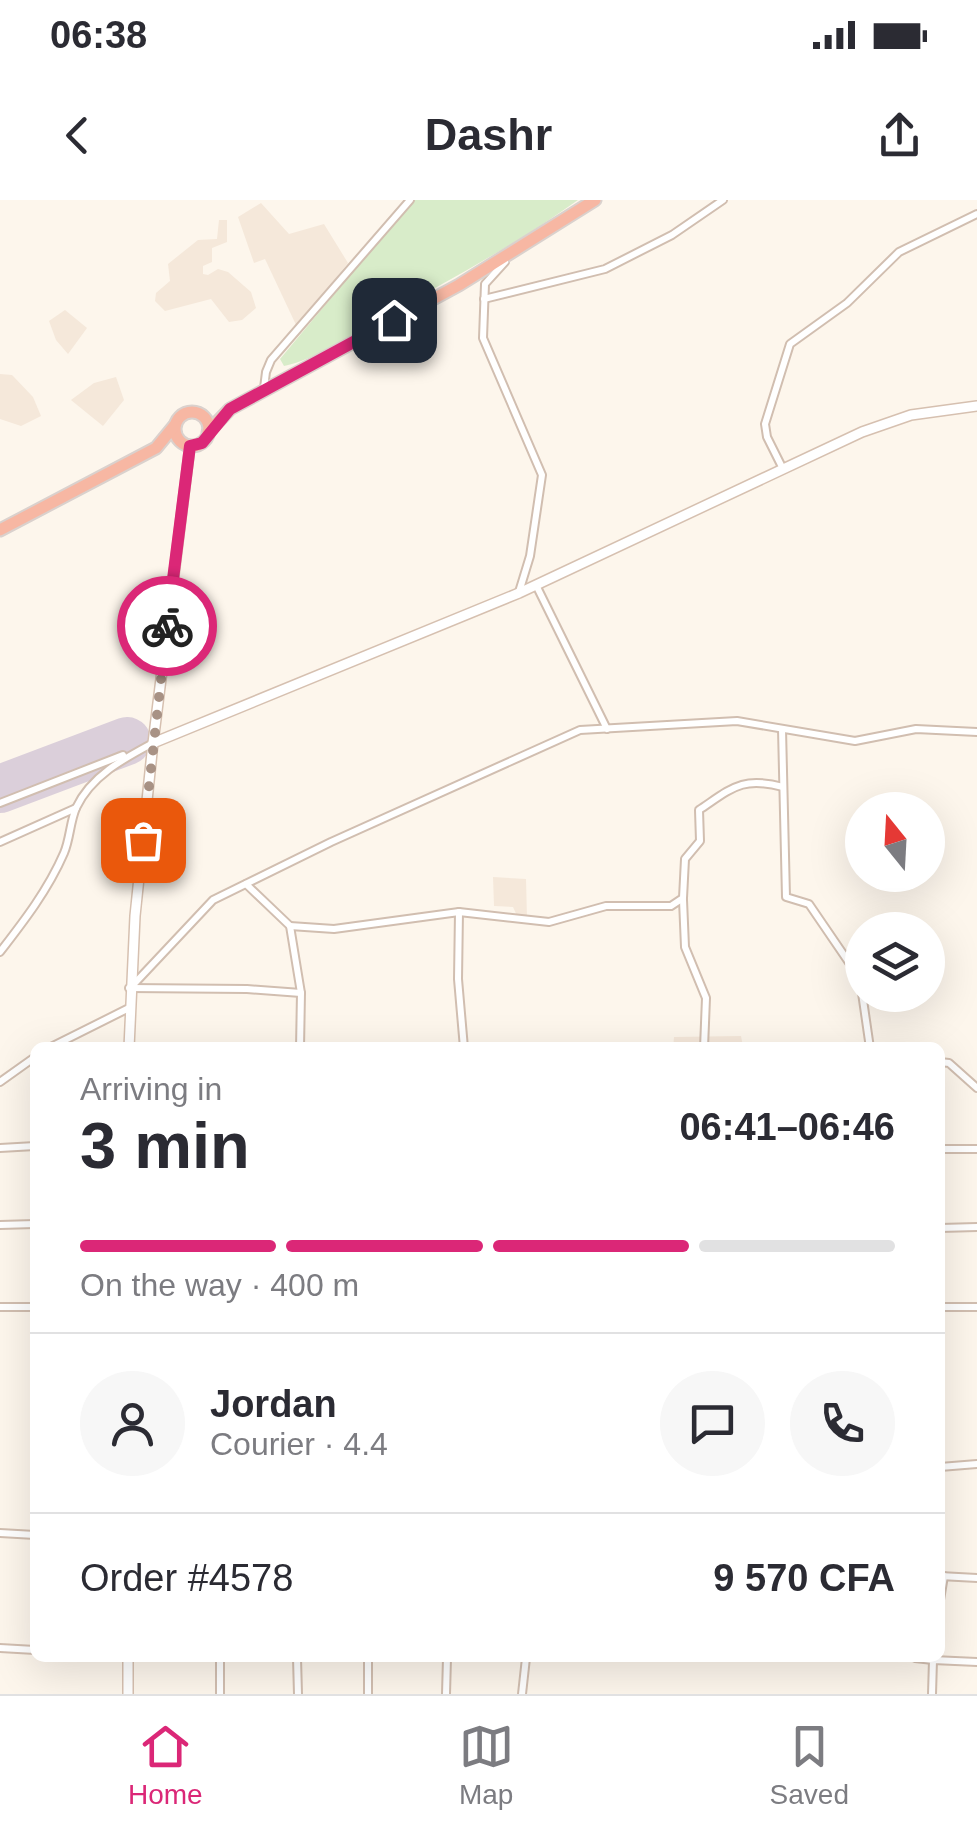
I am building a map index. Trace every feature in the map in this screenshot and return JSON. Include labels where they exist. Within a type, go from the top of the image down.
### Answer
[{"type":"highway","points":[[156,448],[202,443],[230,409],[530,244],[595,200]]},
{"type":"highway","points":[[0,530],[156,448],[182,416],[230,409]]},
{"type":"highway","points":[[197,413],[206,420],[208,432]]},
{"type":"highway","points":[[176,426],[176,434],[186,444]]},
{"type":"street","points":[[264,389],[271,360],[410,200]]},
{"type":"street","points":[[484,299],[605,268],[672,236],[723,200]]},
{"type":"street","points":[[783,469],[767,438],[765,424],[790,344],[847,303],[902,250],[977,214]]},
{"type":"street","points":[[519,594],[530,556],[542,475],[483,338],[484,299],[485,284],[499,267],[530,244]]},
{"type":"street","points":[[0,803],[519,594],[862,432],[912,414],[977,406]]},
{"type":"street","points":[[129,1042],[129,988],[152,744],[186,444]]},
{"type":"street","points":[[536,586],[608,729]]},
{"type":"street","points":[[129,988],[212,900],[580,730],[737,721],[855,741],[916,729],[977,732]]},
{"type":"street","points":[[782,730],[786,897],[809,904],[850,964],[860,986],[869,1042]]},
{"type":"street","points":[[0,952],[42,894],[64,851],[76,808],[94,783],[117,762],[152,744]]},
{"type":"street","points":[[704,1042],[706,998],[685,947],[683,898],[685,859],[700,841],[699,810],[740,785],[759,781],[783,787]]},
{"type":"street","points":[[0,842],[76,808]]},
{"type":"street","points":[[246,884],[290,926],[301,993],[300,1042]]},
{"type":"street","points":[[290,926],[334,930],[459,912],[549,922],[606,906],[670,906],[683,898]]},
{"type":"street","points":[[459,912],[458,979],[463,1042]]},
{"type":"street","points":[[129,988],[301,993]]},
{"type":"street","points":[[61,1042],[129,1008]]},
{"type":"street","points":[[0,1082],[30,1061]]},
{"type":"street","points":[[945,1063],[977,1088]]},
{"type":"street","points":[[0,1148],[30,1146]]},
{"type":"street","points":[[945,1149],[977,1149]]},
{"type":"street","points":[[0,1226],[30,1224]]},
{"type":"street","points":[[945,1228],[977,1227]]},
{"type":"street","points":[[0,1307],[30,1308]]},
{"type":"street","points":[[945,1307],[977,1308]]},
{"type":"street","points":[[945,1466],[977,1464]]},
{"type":"street","points":[[0,1533],[30,1534]]},
{"type":"street","points":[[945,1576],[977,1578]]},
{"type":"street","points":[[0,1648],[30,1650]]},
{"type":"street","points":[[945,1660],[977,1662]]},
{"type":"street","points":[[128,1662],[128,1694]]},
{"type":"street","points":[[220,1662],[220,1694]]},
{"type":"street","points":[[297,1662],[298,1694]]},
{"type":"street","points":[[368,1662],[368,1694]]},
{"type":"street","points":[[446,1694],[447,1662]]},
{"type":"street","points":[[522,1694],[526,1662]]},
{"type":"street","points":[[930,1662],[932,1694]]},
{"type":"shaded area","points":[[261,203],[289,234],[324,224],[348,263],[297,327],[265,259],[254,263],[238,217]]},
{"type":"shaded area","points":[[219,220],[227,220],[227,242],[212,248],[212,262],[203,266],[203,274],[218,269],[228,272],[251,292],[256,308],[242,320],[229,322],[211,299],[165,311],[155,301],[156,293],[170,281],[168,264],[198,240],[217,239]]},
{"type":"shaded area","points":[[65,310],[87,328],[68,354],[56,340],[49,321]]},
{"type":"shaded area","points":[[0,374],[12,375],[33,397],[41,416],[21,426],[0,419]]},
{"type":"shaded area","points":[[116,377],[124,400],[103,426],[71,400],[94,383]]},
{"type":"shaded area","points":[[493,877],[526,879],[527,918],[518,918],[513,907],[494,906]]},
{"type":"shaded area","points":[[741,1036],[742,1042],[674,1042],[674,1037]]},
{"type":"green space","points":[[413,200],[578,200],[506,247],[333,346],[284,366],[280,359]]},
{"type":"runway","points":[[0,789],[127,741]]},
{"type":"way so far","points":[[143,840],[167,626]]},
{"type":"route","points":[[167,626],[190,446],[202,443],[230,409],[394,320]]}]
